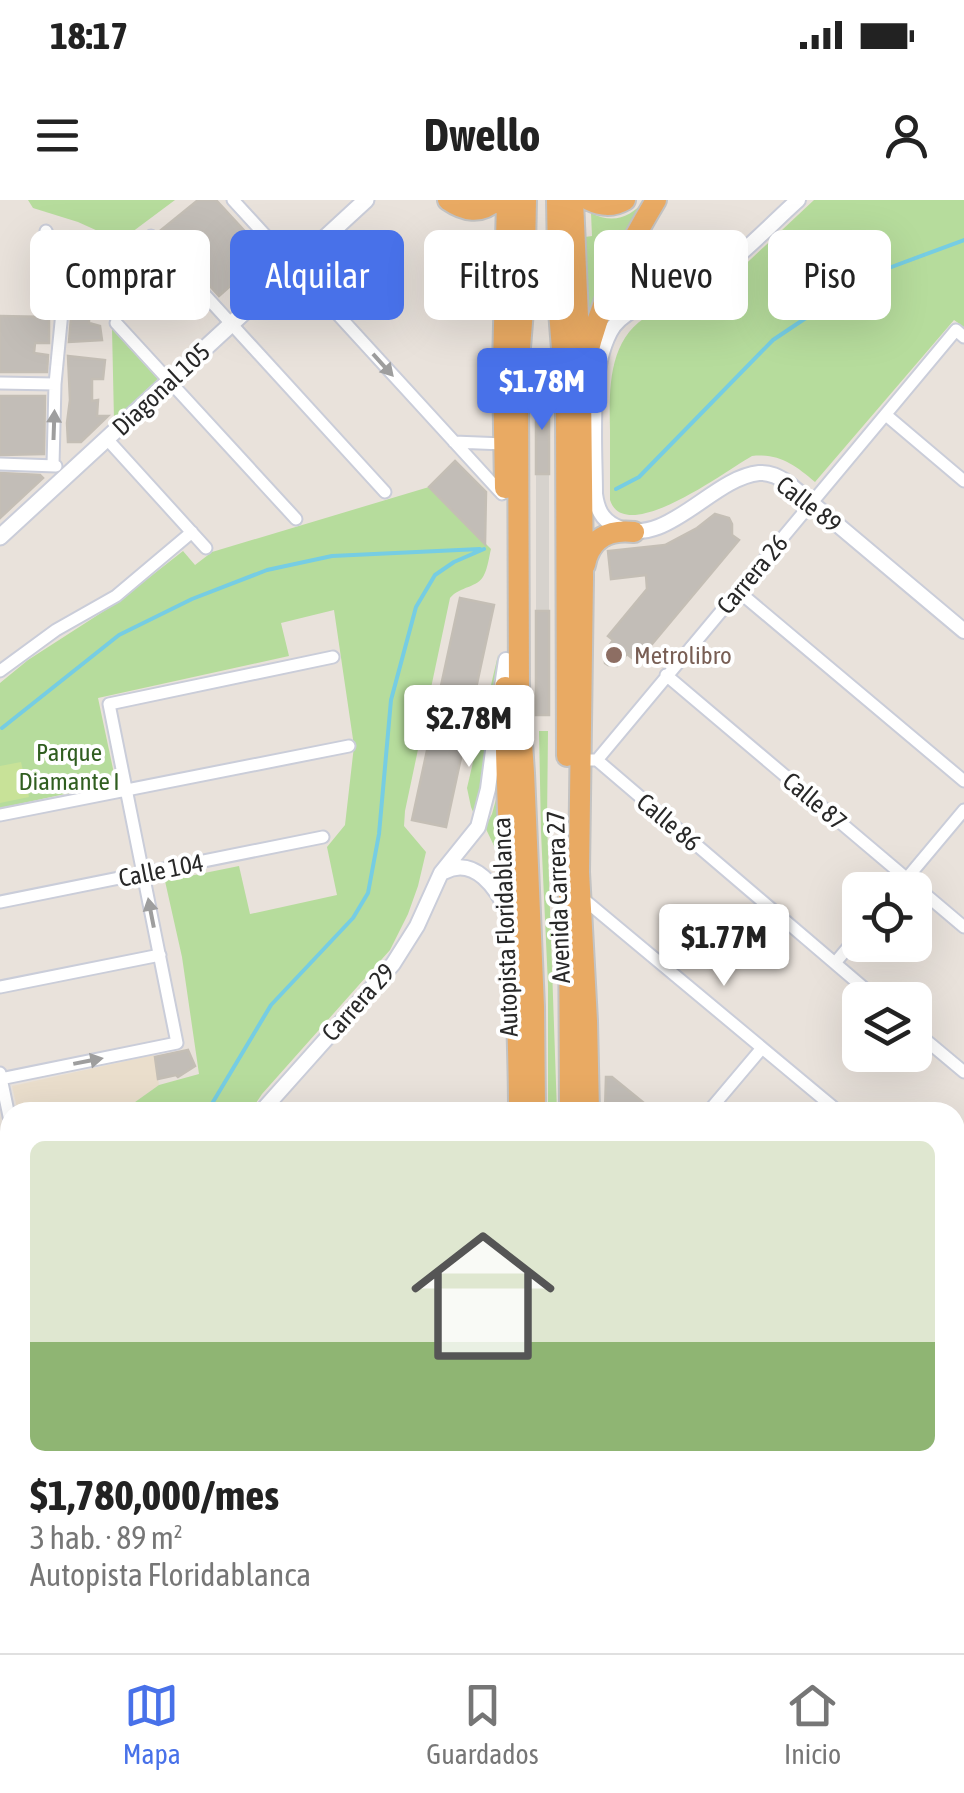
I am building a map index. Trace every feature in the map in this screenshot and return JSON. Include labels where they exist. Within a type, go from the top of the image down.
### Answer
[{"type":"highway","points":[[448,200],[460,208],[482,210],[496,200]]},
{"type":"highway","name":"Avenida Carrera 27","points":[[507,200],[502,368],[505,738],[519,1102]]},
{"type":"highway","name":"Autopista Floridablanca","points":[[526,200],[518,360],[518,698],[532,948],[534,1102]]},
{"type":"highway","points":[[556,200],[566,400],[570,1102]]},
{"type":"highway","name":"Avenida Carrera 27","points":[[573,200],[588,760],[582,897],[588,1102]]},
{"type":"highway","points":[[589,200],[610,205],[625,200]]},
{"type":"highway","points":[[581,387],[603,304],[656,200]]},
{"type":"highway","points":[[584,577],[587,554],[598,539],[615,531],[634,532]]},
{"type":"main road","name":"Diagonal 105","points":[[330,230],[356,203]]},
{"type":"main road","name":"Diagonal 105","points":[[0,536],[236,320]]},
{"type":"street","points":[[233,200],[260,230]]},
{"type":"street","points":[[634,532],[615,526],[602,516],[595,494],[595,388],[608,335],[629,312],[706,280],[796,200]]},
{"type":"street","points":[[210,300],[385,492]]},
{"type":"street","points":[[53,465],[62,320]]},
{"type":"street","points":[[342,320],[505,498]]},
{"type":"street","points":[[116,323],[296,519]]},
{"type":"street","name":"Carrera 26","points":[[588,760],[960,333]]},
{"type":"street","points":[[0,383],[56,384]]},
{"type":"street","points":[[886,414],[964,481]]},
{"type":"street","points":[[107,438],[206,548]]},
{"type":"street","points":[[454,442],[504,444]]},
{"type":"street","points":[[0,464],[53,465],[73,470]]},
{"type":"street","name":"Calle 89","points":[[634,532],[661,526],[741,478],[768,473],[812,503],[964,632]]},
{"type":"street","points":[[0,671],[56,630],[116,596],[192,532]]},
{"type":"street","points":[[738,591],[964,781]]},
{"type":"street","points":[[6,1102],[0,1077],[177,1043],[110,704],[333,657]]},
{"type":"street","name":"Carrera 29","points":[[270,1102],[399,956],[444,868],[472,836],[482,816],[488,789],[506,660]]},
{"type":"street","name":"Calle 87","points":[[666,675],[899,872]]},
{"type":"street","points":[[0,816],[349,746]]},
{"type":"street","name":"Calle 86","points":[[588,760],[857,982]]},
{"type":"street","points":[[911,872],[964,810]]},
{"type":"street","name":"Calle 104","points":[[0,902],[322,838]]},
{"type":"street","points":[[437,880],[454,867],[476,872],[500,896],[514,930]]},
{"type":"street","points":[[582,897],[827,1102]]},
{"type":"street","name":"Calle 87","points":[[932,900],[964,927]]},
{"type":"street","points":[[834,963],[842,954]]},
{"type":"street","points":[[0,987],[160,956]]},
{"type":"street","points":[[932,1045],[964,1072]]},
{"type":"street","points":[[716,1102],[762,1048]]},
{"type":"shaded area","points":[[536,474],[549,474],[549,611],[536,611]]},
{"type":"shaded area","points":[[154,1055],[159,1085],[135,1102],[16,1102],[12,1086]]},
{"type":"green space","points":[[28,200],[175,200],[135,230],[96,230],[33,208]]},
{"type":"green space","points":[[645,200],[631,230],[594,230],[594,309],[586,326],[585,237],[592,236],[591,213],[607,218],[633,211]]},
{"type":"green space","points":[[814,200],[964,200],[964,327],[954,320],[815,482],[786,462],[770,456],[752,456],[677,501],[635,515],[619,512],[610,500],[611,381],[626,336],[643,320],[748,320],[748,262],[768,243],[768,320],[891,320],[891,230],[782,230]]},
{"type":"green space","points":[[112,329],[158,379],[114,420]]},
{"type":"green space","name":"Parque Diamante I","points":[[429,487],[491,549],[481,579],[450,598],[405,811],[404,826],[426,852],[408,914],[390,950],[257,1102],[135,1102],[159,1085],[199,1074],[182,957],[165,881],[239,866],[250,914],[337,895],[327,847],[345,825],[354,746],[334,610],[281,623],[289,656],[98,698],[116,783],[0,808],[0,683],[28,660],[118,602],[183,551],[195,565],[212,552]]},
{"type":"green space","points":[[498,655],[486,765],[476,819],[467,788]]},
{"type":"green space","points":[[539,731],[548,731],[547,823],[557,1102],[548,1102],[548,985]]},
{"type":"green space","points":[[21,762],[29,797],[0,803],[0,766]]},
{"type":"green space","points":[[498,792],[506,896],[497,852],[485,827]]},
{"type":"building","points":[[198,200],[216,200],[244,230],[230,230],[230,286],[219,296],[210,286],[210,230],[161,230]]},
{"type":"building","points":[[0,316],[49,320],[49,343],[35,343],[34,353],[48,355],[47,372],[0,372]]},
{"type":"building","points":[[71,320],[89,320],[100,326],[102,340],[69,342]]},
{"type":"building","points":[[68,356],[105,360],[103,379],[92,379],[92,401],[98,400],[97,416],[108,416],[81,442],[68,442]]},
{"type":"building","points":[[536,392],[549,392],[549,474],[536,474]]},
{"type":"building","points":[[0,396],[45,396],[44,454],[0,455]]},
{"type":"building","points":[[455,461],[486,492],[485,544],[429,487]]},
{"type":"building","points":[[0,473],[43,478],[0,518]]},
{"type":"building","points":[[715,514],[729,518],[732,535],[739,540],[637,662],[627,654],[617,666],[605,663],[604,654],[613,640],[608,636],[647,589],[646,575],[611,579],[608,551],[665,545]]},
{"type":"building","points":[[460,598],[494,605],[446,827],[412,820]]},
{"type":"building","points":[[536,611],[549,611],[549,715],[536,715]]},
{"type":"building","points":[[188,1050],[195,1066],[178,1077],[158,1079],[155,1057]]},
{"type":"building","points":[[606,1077],[612,1077],[643,1102],[605,1102]]},
{"type":"waterway","points":[[616,489],[639,477],[773,340],[870,275],[964,240]]},
{"type":"waterway","points":[[2,728],[119,635],[192,599],[267,570],[332,556],[480,549]]},
{"type":"waterway","points":[[213,1102],[271,1005],[353,918],[368,893],[379,834],[391,700],[416,607],[435,575],[484,549]]},
{"type":"place","name":"Metrolibro","points":[[614,655]]}]
